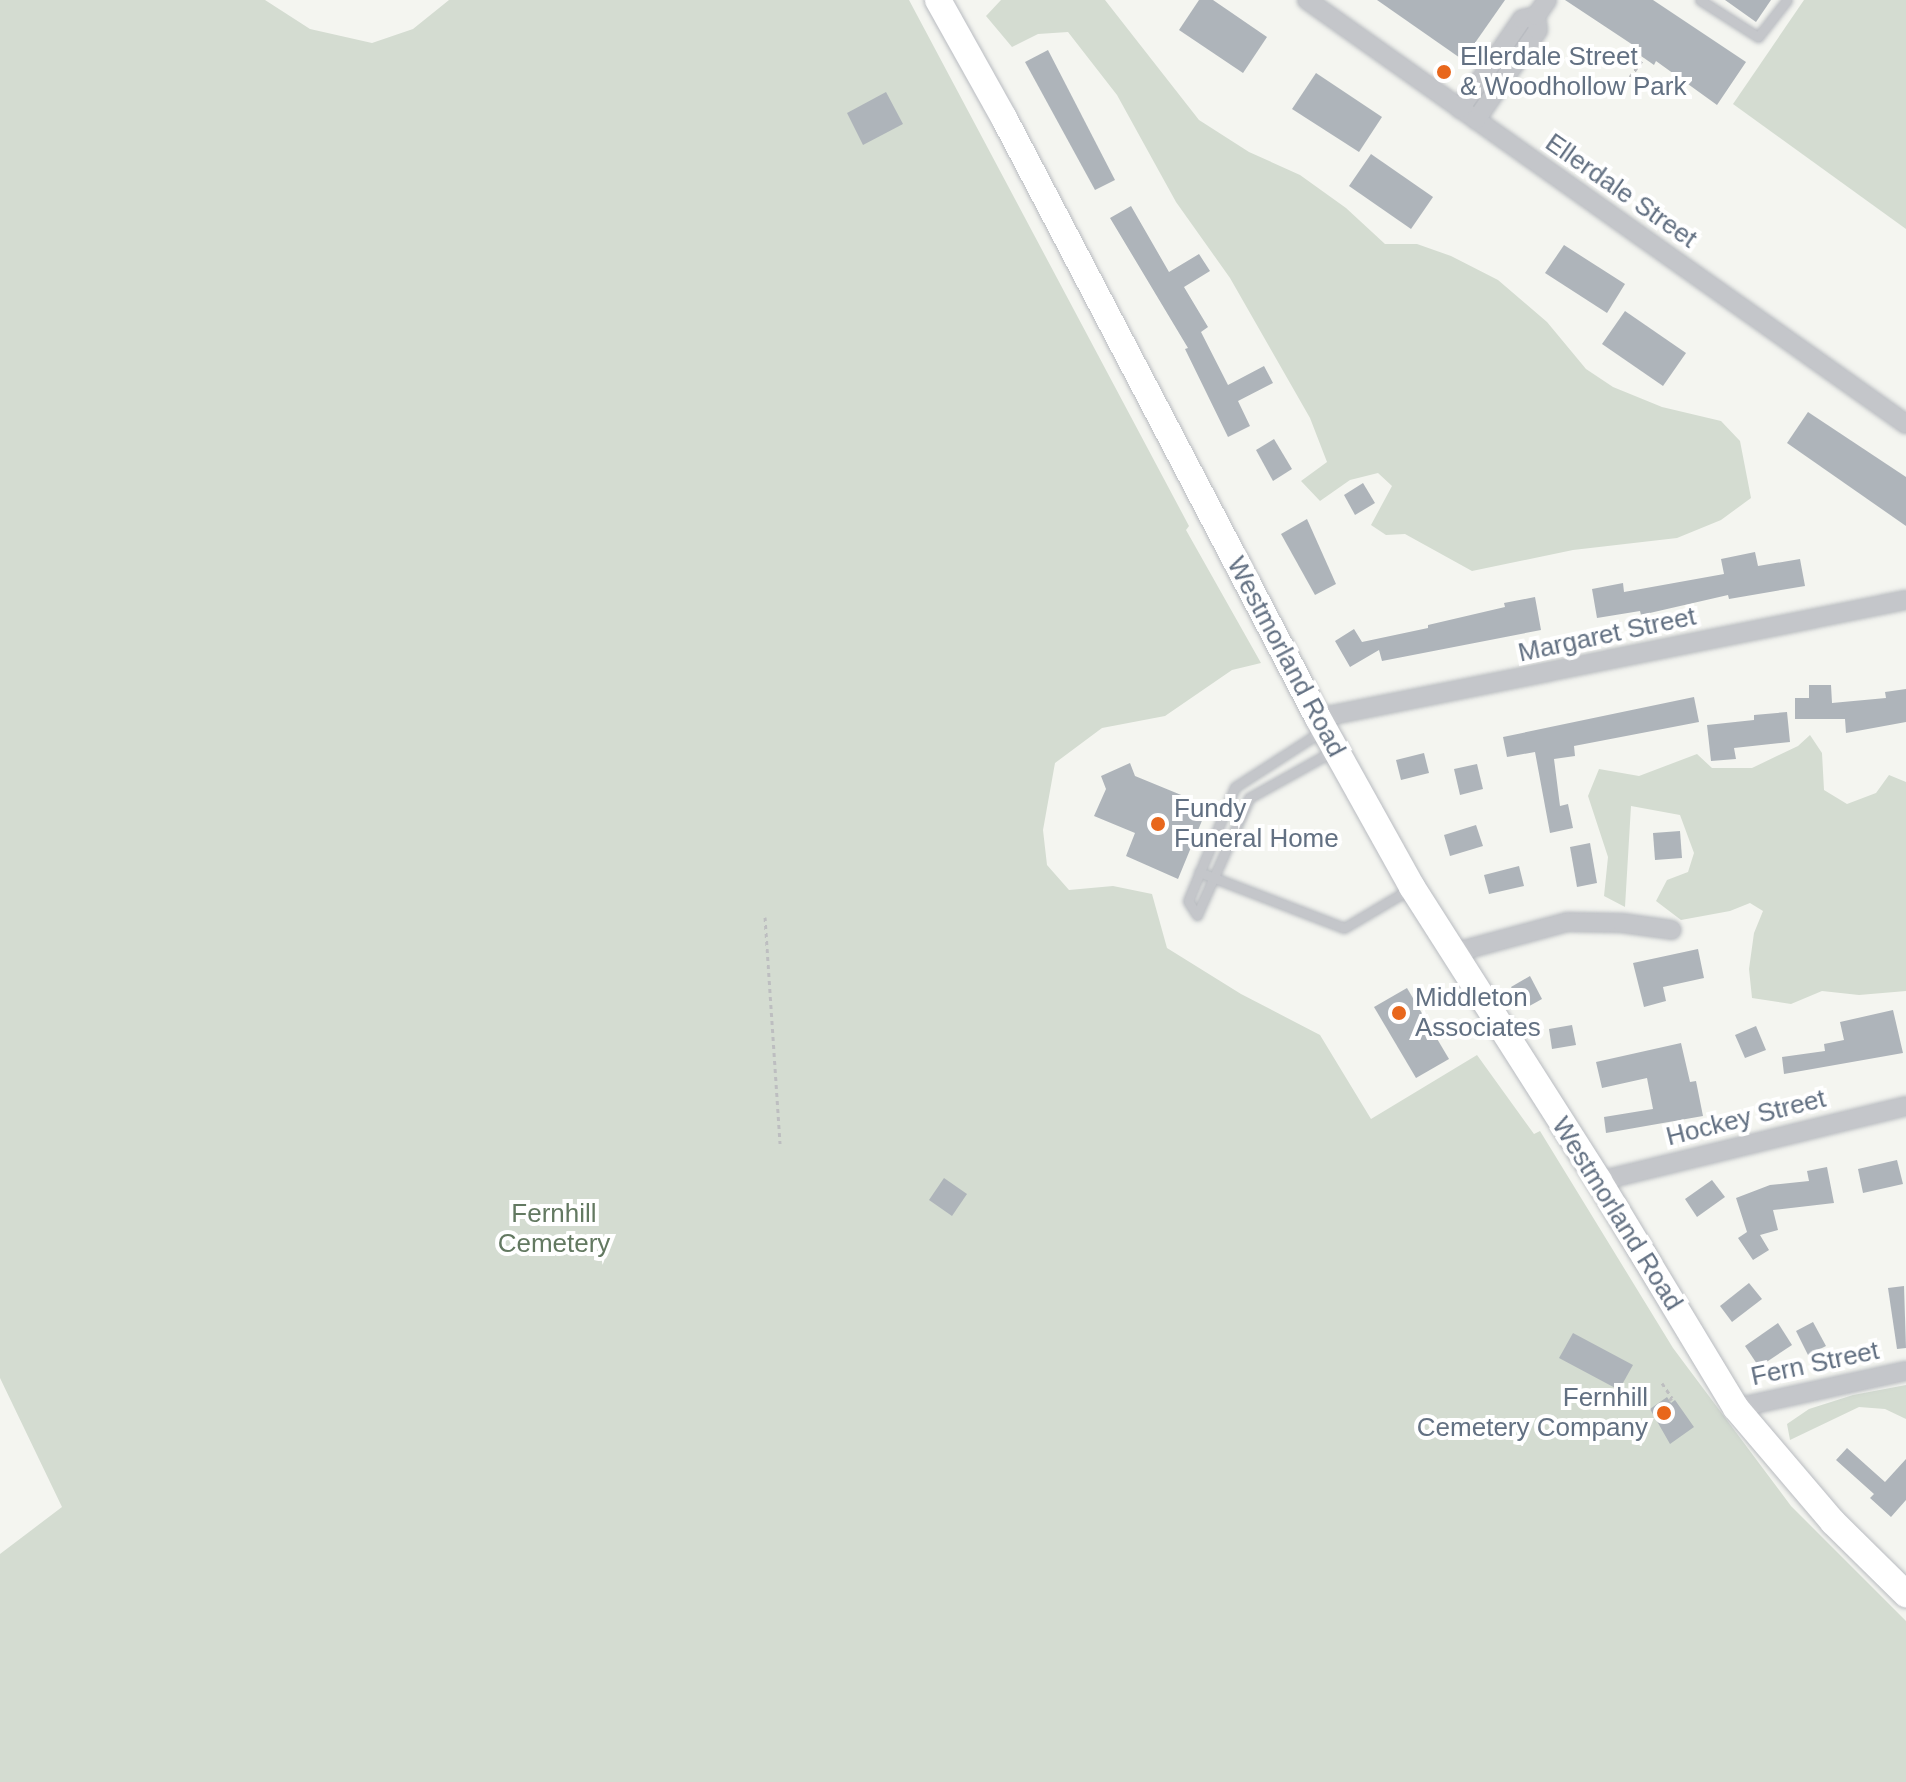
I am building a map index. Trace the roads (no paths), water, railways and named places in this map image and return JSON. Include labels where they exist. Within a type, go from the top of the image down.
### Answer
[{"type":"street","name":"Westmorland Road","points":[[938,0],[1326,732],[1412,887],[1599,1181],[1736,1408],[1833,1522],[1906,1594]]},
{"type":"street","name":"Ellerdale Street","points":[[1307,0],[1906,424]]},
{"type":"street","points":[[1460,109],[1522,19],[1541,6]]},
{"type":"street","points":[[1476,120],[1538,30],[1541,6]]},
{"type":"street","name":"Margaret Street","points":[[1326,732],[1906,600]]},
{"type":"street","points":[[1453,953],[1567,922],[1622,923],[1672,930]]},
{"type":"street","name":"Hockey Street","points":[[1599,1181],[1906,1106]]},
{"type":"street","name":"Fern Street","points":[[1736,1408],[1906,1371]]},
{"type":"lane","points":[[1700,0],[1758,37],[1787,0]]},
{"type":"lane","points":[[1326,732],[1249,798],[1197,915],[1188,901],[1235,787],[1326,732]]},
{"type":"lane","points":[[1199,872],[1344,928],[1412,887]]},
{"type":"place","name":"Ellerdale Street & Woodhollow Park","points":[[1444,72]]},
{"type":"place","name":"Fundy Funeral Home","points":[[1158,824]]},
{"type":"place","name":"Middleton Associates","points":[[1399,1013]]},
{"type":"place","name":"Fernhill Cemetery Company","points":[[1664,1413]]},
{"type":"park label","name":"Fernhill Cemetery","points":[[554,1229]]}]
